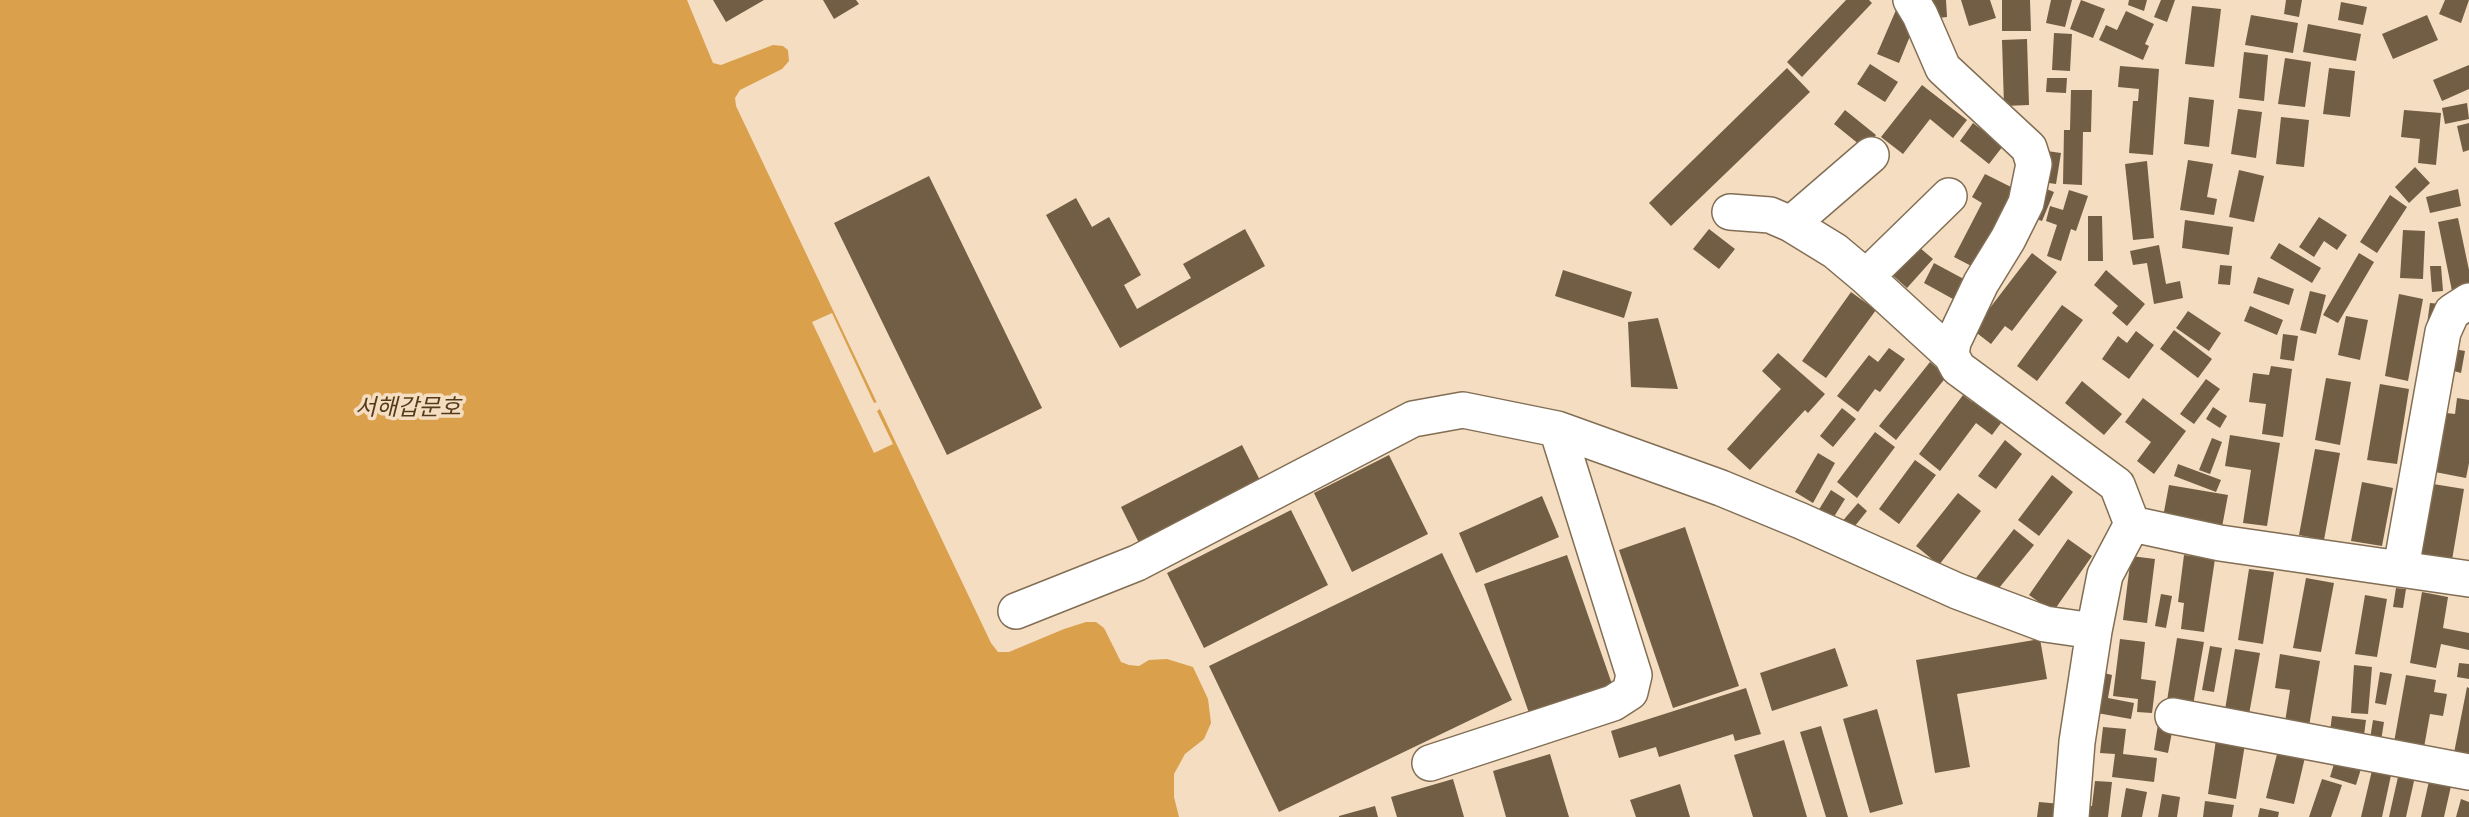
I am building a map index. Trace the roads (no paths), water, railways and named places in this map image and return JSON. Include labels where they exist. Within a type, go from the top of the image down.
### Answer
[{"type":"street","points":[[1911,0],[1943,68],[2029,148],[2034,164],[2026,203],[1981,284],[1953,342],[1951,355]]},
{"type":"street","points":[[1791,224],[1871,155]]},
{"type":"street","points":[[1866,277],[1949,196]]},
{"type":"street","points":[[1730,212],[1770,215],[1791,224],[1835,251],[1951,355],[1958,368],[2117,485],[2132,524],[2105,576],[2077,742],[2071,817]]},
{"type":"street","points":[[2401,568],[2443,332],[2452,312],[2469,301]]},
{"type":"street","points":[[1016,611],[1137,563],[1413,419],[1463,410],[1557,429],[1721,488],[1956,591],[2045,624],[2094,631]]},
{"type":"street","points":[[1430,763],[1613,703],[1630,692],[1633,676],[1557,429]]},
{"type":"street","points":[[1581,510],[1591,480],[1609,461],[1630,456]]},
{"type":"street","points":[[2132,524],[2220,543],[2469,579]]},
{"type":"street","points":[[2173,716],[2469,772]]},
{"type":"water","name":"서해갑문호","points":[[0,0],[687,0],[713,63],[721,65],[773,45],[783,46],[788,50],[789,61],[782,69],[740,90],[735,98],[736,106],[991,643],[998,652],[1009,652],[1064,629],[1086,622],[1096,622],[1104,628],[1121,662],[1139,666],[1149,660],[1167,659],[1193,667],[1208,699],[1211,723],[1204,739],[1185,754],[1174,774],[1174,797],[1179,817],[0,817]]}]
